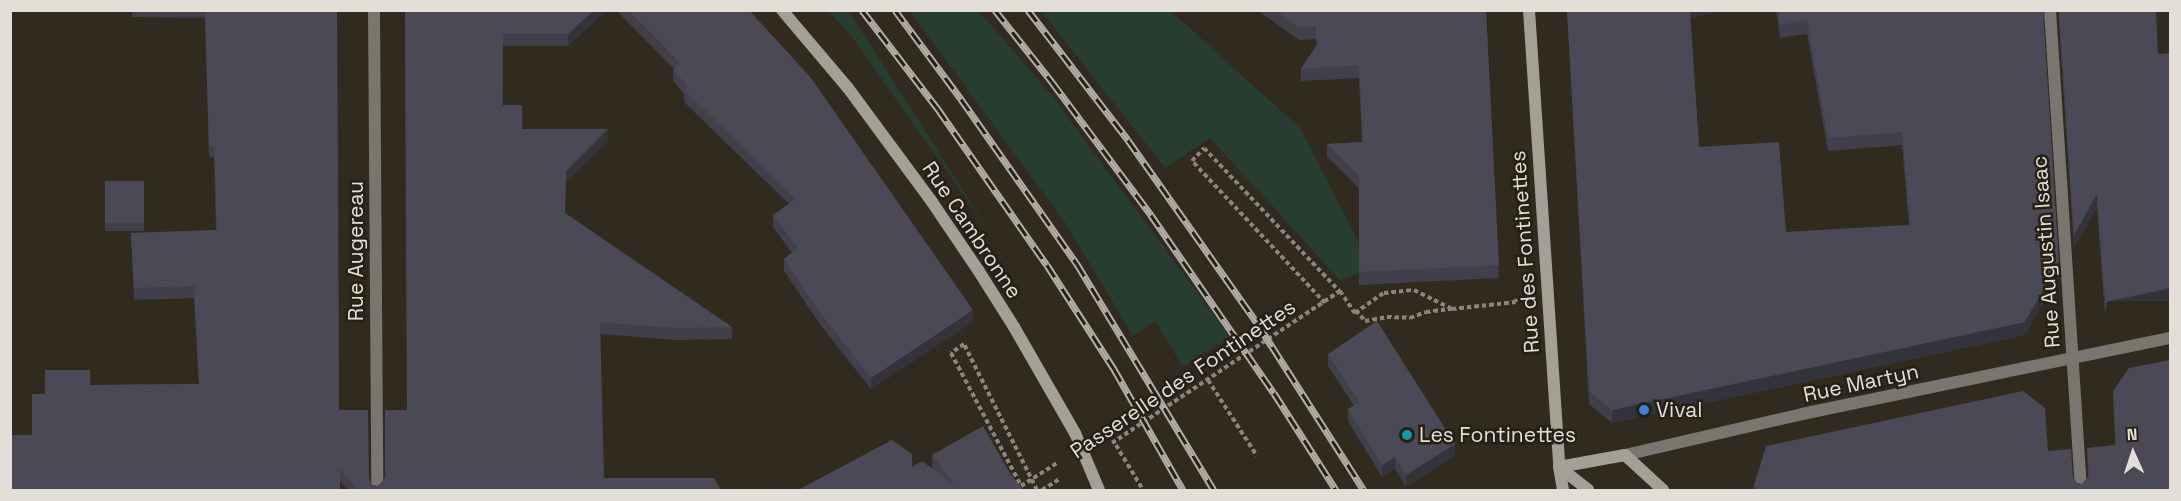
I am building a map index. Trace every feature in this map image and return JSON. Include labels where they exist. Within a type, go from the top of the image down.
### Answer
[{"type":"street","name":"Rue Augereau","points":[[374,10],[377,490]]},
{"type":"street","name":"Rue Cambronne","points":[[782,10],[848,88],[932,202],[1014,327],[1082,448],[1100,490]]},
{"type":"street","name":"Rue des Fontinettes","points":[[1529,10],[1559,467],[1563,490]]},
{"type":"street","name":"Rue Augustin Isaac","points":[[2049,10],[2081,490]]},
{"type":"street","name":"Rue Martyn","points":[[1559,467],[1625,455],[1802,414],[2170,338]]},
{"type":"street","points":[[1625,455],[1662,490]]},
{"type":"street","points":[[1559,467],[1588,490]]},
{"type":"path","points":[[1325,303],[1192,161],[1204,148],[1331,281],[1365,321],[1387,317],[1410,318],[1426,312],[1516,302],[1515,292]]},
{"type":"path","name":"Passerelle des Fontinettes","points":[[1105,448],[1340,291],[1355,313],[1384,293],[1414,290],[1452,309]]},
{"type":"path","name":"Passerelle des Fontinettes","points":[[1023,488],[951,353],[964,344],[1040,490],[1069,472]]},
{"type":"path","points":[[1208,380],[1257,456]]},
{"type":"path","points":[[1114,442],[1143,490]]},
{"type":"path","points":[[1023,488],[1082,448]]},
{"type":"green space","points":[[828,11],[847,11],[852,16],[989,231],[849,33]]},
{"type":"green space","points":[[910,11],[979,11],[1053,97],[1230,337],[1183,367],[1155,321],[1133,336],[1066,224]]},
{"type":"green space","points":[[1041,11],[1171,11],[1301,129],[1372,269],[1340,280],[1210,138],[1165,168]]},
{"type":"building","points":[[205,10],[337,10],[339,410],[368,410],[369,478],[372,485],[378,486],[385,478],[385,410],[407,410],[405,10],[594,10],[568,34],[503,34],[502,105],[522,105],[522,129],[608,129],[566,171],[565,213],[732,327],[676,328],[600,322],[604,478],[714,478],[721,490],[358,490],[340,469],[340,490],[10,490],[10,435],[32,435],[32,394],[45,394],[45,370],[90,370],[90,385],[199,384],[194,286],[134,288],[131,233],[217,230],[214,146],[209,146]]},
{"type":"building","points":[[628,10],[749,10],[811,78],[973,310],[871,378],[819,311],[784,259],[798,248],[773,215],[796,199],[684,90],[688,86],[673,70],[680,63]]},
{"type":"building","points":[[1275,10],[1486,10],[1499,265],[1359,272],[1359,176],[1327,144],[1363,142],[1359,65],[1301,69],[1319,42],[1316,39],[1316,26],[1299,28]]},
{"type":"building","points":[[1567,10],[1690,10],[1699,147],[1779,142],[1786,232],[1910,225],[1902,132],[1828,138],[1807,20],[1780,25],[1778,10],[2043,10],[2059,262],[2025,322],[1612,410],[1589,391]]},
{"type":"building","points":[[2059,10],[2156,10],[2158,54],[2170,53],[2170,288],[2105,302],[2097,194],[2074,235]]},
{"type":"building","points":[[105,181],[144,181],[144,223],[105,223]]},
{"type":"building","name":"Les Fontinettes","points":[[1377,321],[1455,444],[1406,475],[1395,457],[1382,465],[1348,409],[1359,402],[1328,354]]},
{"type":"building","points":[[2170,360],[2170,490],[1760,490],[1754,485],[1766,446],[2023,391],[2045,408],[2048,451],[2071,449],[2073,477],[2077,483],[2082,484],[2089,476],[2087,448],[2116,445],[2113,391],[2129,368]]},
{"type":"building","points":[[983,426],[1011,475],[1023,490],[798,490],[892,440],[912,454],[912,467],[922,461],[954,484],[932,455]]},
{"type":"railway","points":[[862,10],[938,109],[1047,265],[1114,369],[1183,490]]},
{"type":"railway","points":[[895,10],[961,99],[1077,264],[1214,490]]},
{"type":"railway","points":[[995,10],[1151,215],[1274,393],[1336,490]]},
{"type":"railway","points":[[1028,10],[1128,140],[1257,323],[1364,490]]},
{"type":"place","name":"Vival","points":[[1644,410]]},
{"type":"place","name":"Les Fontinettes","points":[[1407,435]]}]
